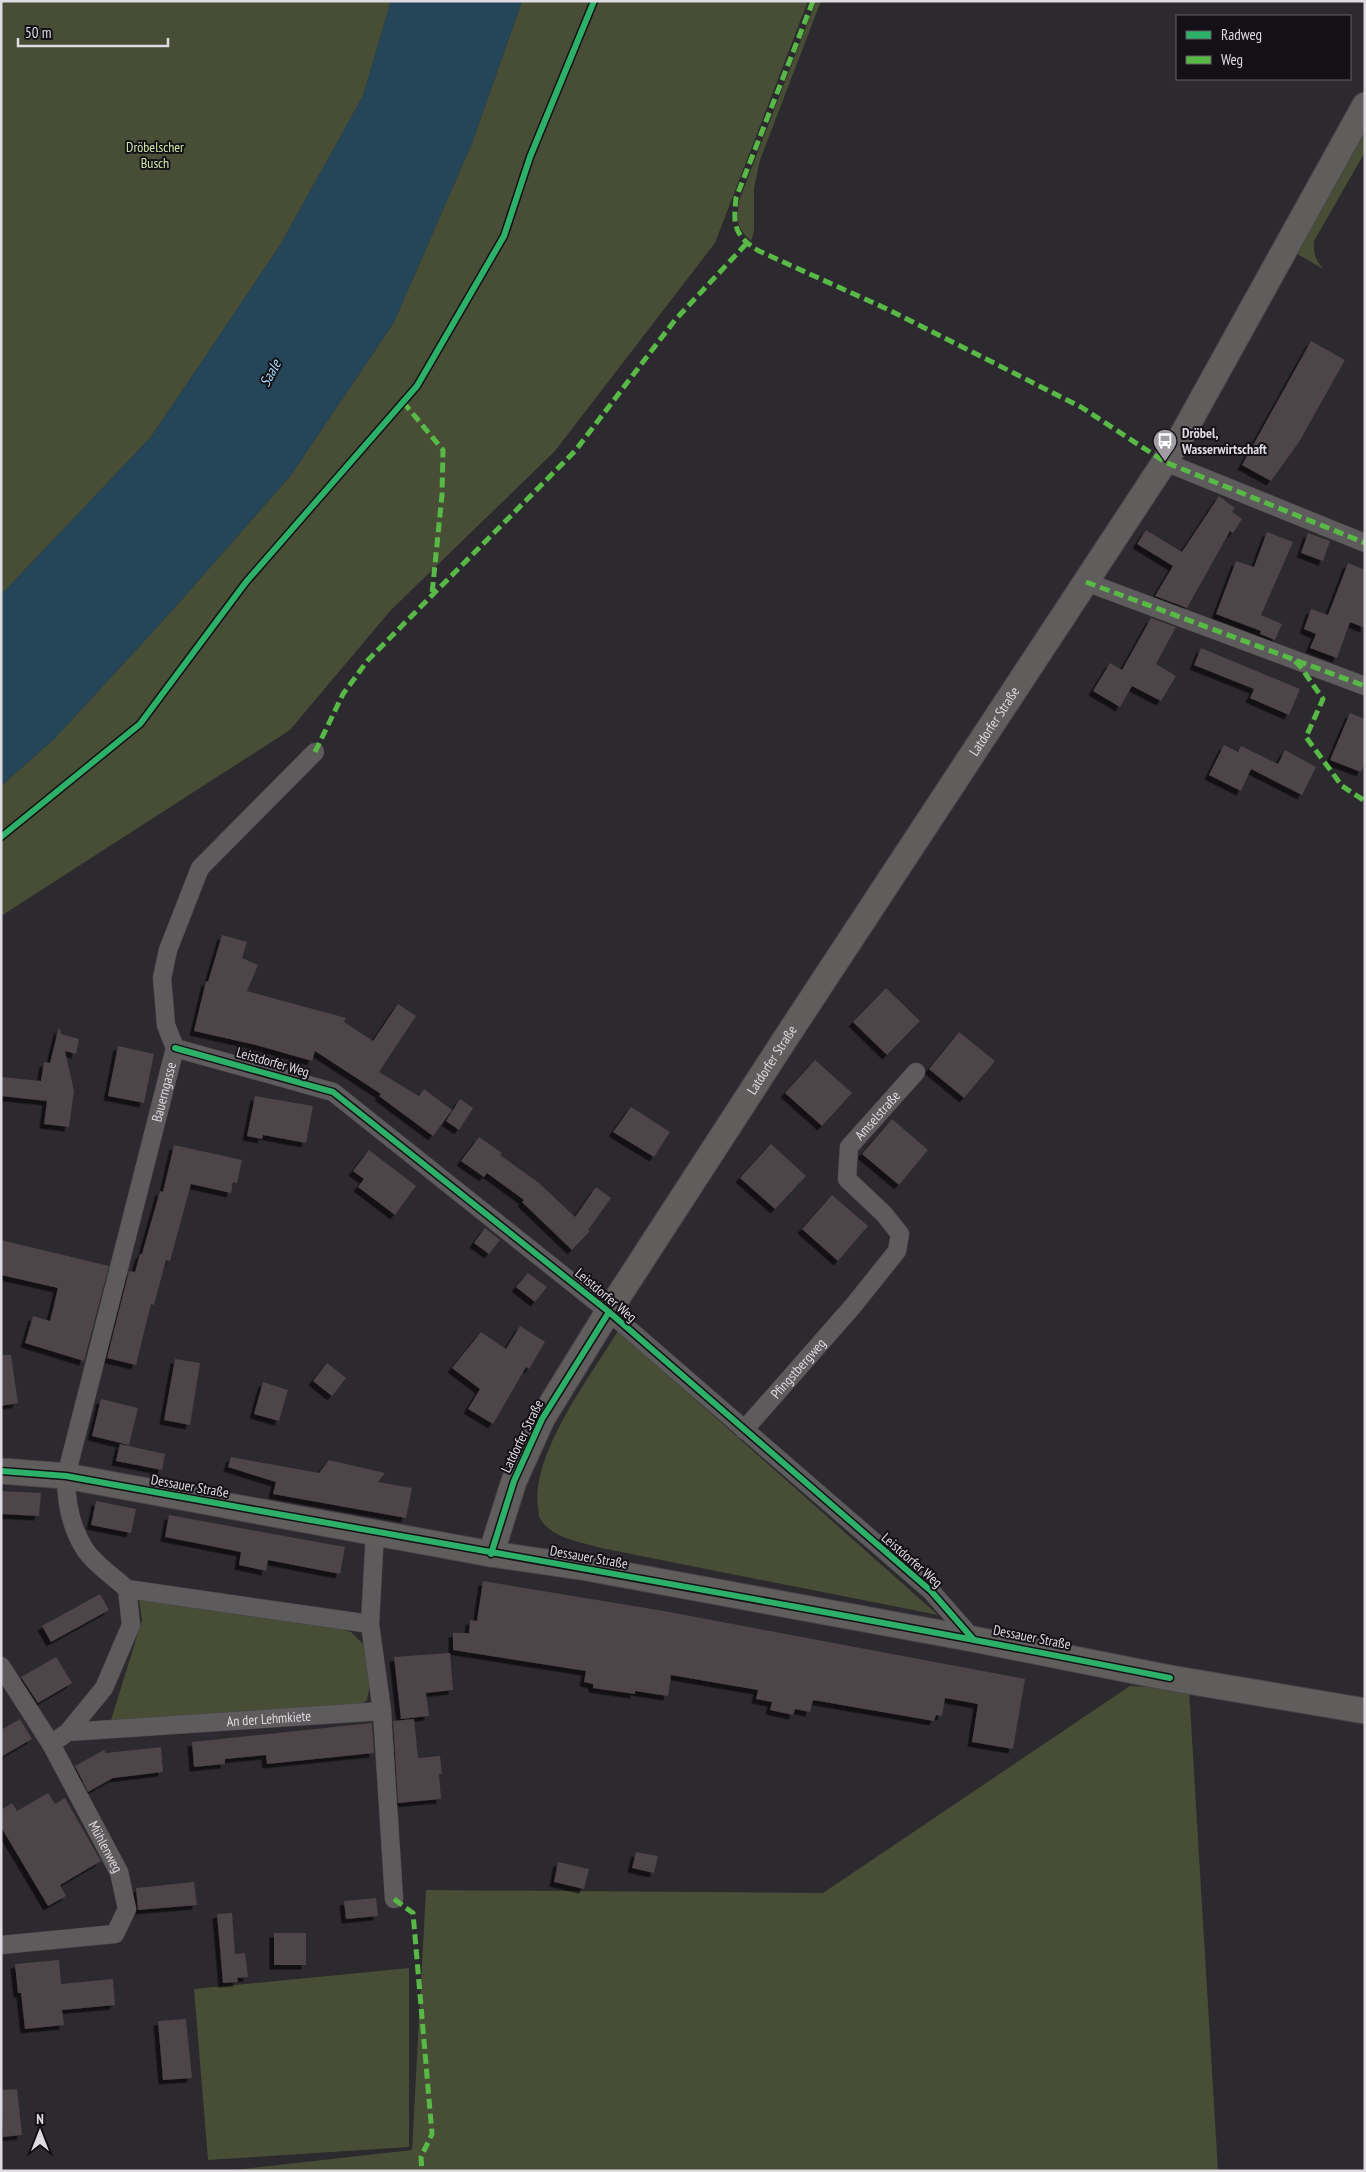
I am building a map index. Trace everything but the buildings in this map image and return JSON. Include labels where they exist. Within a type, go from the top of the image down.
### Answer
[{"type":"main road","name":"Latdorfer Straße","points":[[491,1554],[514,1482],[542,1419],[608,1312],[1181,437],[1365,105]]},
{"type":"main road","name":"Dessauer Straße","points":[[1,1471],[66,1476],[491,1554],[587,1568],[973,1638],[1170,1678],[1365,1711]]},
{"type":"street","points":[[1165,462],[1365,543]]},
{"type":"street","points":[[1086,582],[1365,686]]},
{"type":"street","name":"Bauerngasse","points":[[66,1476],[175,1048],[166,1025],[162,978],[168,950],[200,868],[315,752]]},
{"type":"street","name":"Leistdorfer Weg","points":[[175,1048],[333,1092],[608,1312],[931,1591],[973,1638]]},
{"type":"street","name":"Amselstraße","points":[[853,1306],[897,1251],[900,1234],[884,1214],[847,1179],[849,1147],[916,1072]]},
{"type":"street","name":"Pfingstbergweg","points":[[744,1430],[853,1306]]},
{"type":"street","points":[[66,1476],[66,1492],[73,1525],[87,1552],[127,1589],[370,1624]]},
{"type":"street","points":[[375,1532],[370,1624],[382,1711],[394,1899]]},
{"type":"street","points":[[52,1744],[68,1732],[104,1688],[132,1625],[127,1589]]},
{"type":"street","name":"Mühlenweg","points":[[1,1666],[52,1744],[120,1872],[127,1909],[115,1934],[1,1945]]},
{"type":"street","name":"An der Lehmkiete","points":[[68,1732],[382,1711]]},
{"type":"green space","name":"Dröbelscher Busch","points":[[1,1],[391,1],[363,96],[279,247],[151,437],[1,595]]},
{"type":"green space","points":[[522,1],[808,1],[715,243],[555,451],[390,611],[290,730],[1,916],[1,786],[55,738],[169,614],[291,475],[394,322],[472,143]]},
{"type":"green space","points":[[816,1],[821,1],[760,160],[754,188],[754,231],[751,241],[740,227],[739,201]]},
{"type":"green space","points":[[1365,126],[1365,152],[1314,241],[1314,250],[1323,269],[1294,252]]},
{"type":"green space","points":[[618,1331],[938,1615],[601,1548],[558,1535],[545,1525],[539,1517],[538,1507],[538,1486],[544,1463],[565,1416]]},
{"type":"green space","points":[[139,1599],[323,1624],[351,1632],[367,1648],[371,1680],[367,1700],[359,1706],[111,1720],[142,1620]]},
{"type":"green space","points":[[1130,1686],[1189,1689],[1218,2171],[226,2171],[412,2150],[426,1890],[823,1893]]},
{"type":"green space","points":[[409,1968],[409,2147],[208,2160],[194,1989]]},
{"type":"water","name":"Saale","points":[[391,1],[522,1],[472,143],[394,322],[291,475],[169,614],[55,738],[1,786],[1,595],[151,437],[279,247],[363,96]]},
{"type":"marked path","points":[[813,1],[736,198],[735,223],[744,240],[759,251],[887,309],[1081,407],[1165,462],[1365,543]]},
{"type":"marked path","points":[[315,752],[343,694],[368,660],[575,451],[675,320],[747,243]]},
{"type":"marked path","points":[[403,402],[443,450],[442,495],[432,594]]},
{"type":"marked path","points":[[1086,582],[1365,686]]},
{"type":"marked path","points":[[1295,661],[1323,699],[1306,737],[1342,786],[1365,801]]},
{"type":"marked path","points":[[394,1899],[413,1913],[432,2134],[421,2157],[422,2171]]},
{"type":"cycle path","points":[[1,837],[140,724],[246,582],[417,386],[504,236],[530,157],[594,1]]},
{"type":"cycle path","points":[[175,1048],[333,1092],[609,1312],[931,1591],[973,1639]]},
{"type":"cycle path","points":[[491,1554],[514,1481],[542,1419],[609,1312]]},
{"type":"cycle path","points":[[1,1471],[66,1476],[756,1600],[1170,1678]]},
{"type":"place","name":"Dröbel, Wasserwirtschaft","points":[[1165,462]]}]
